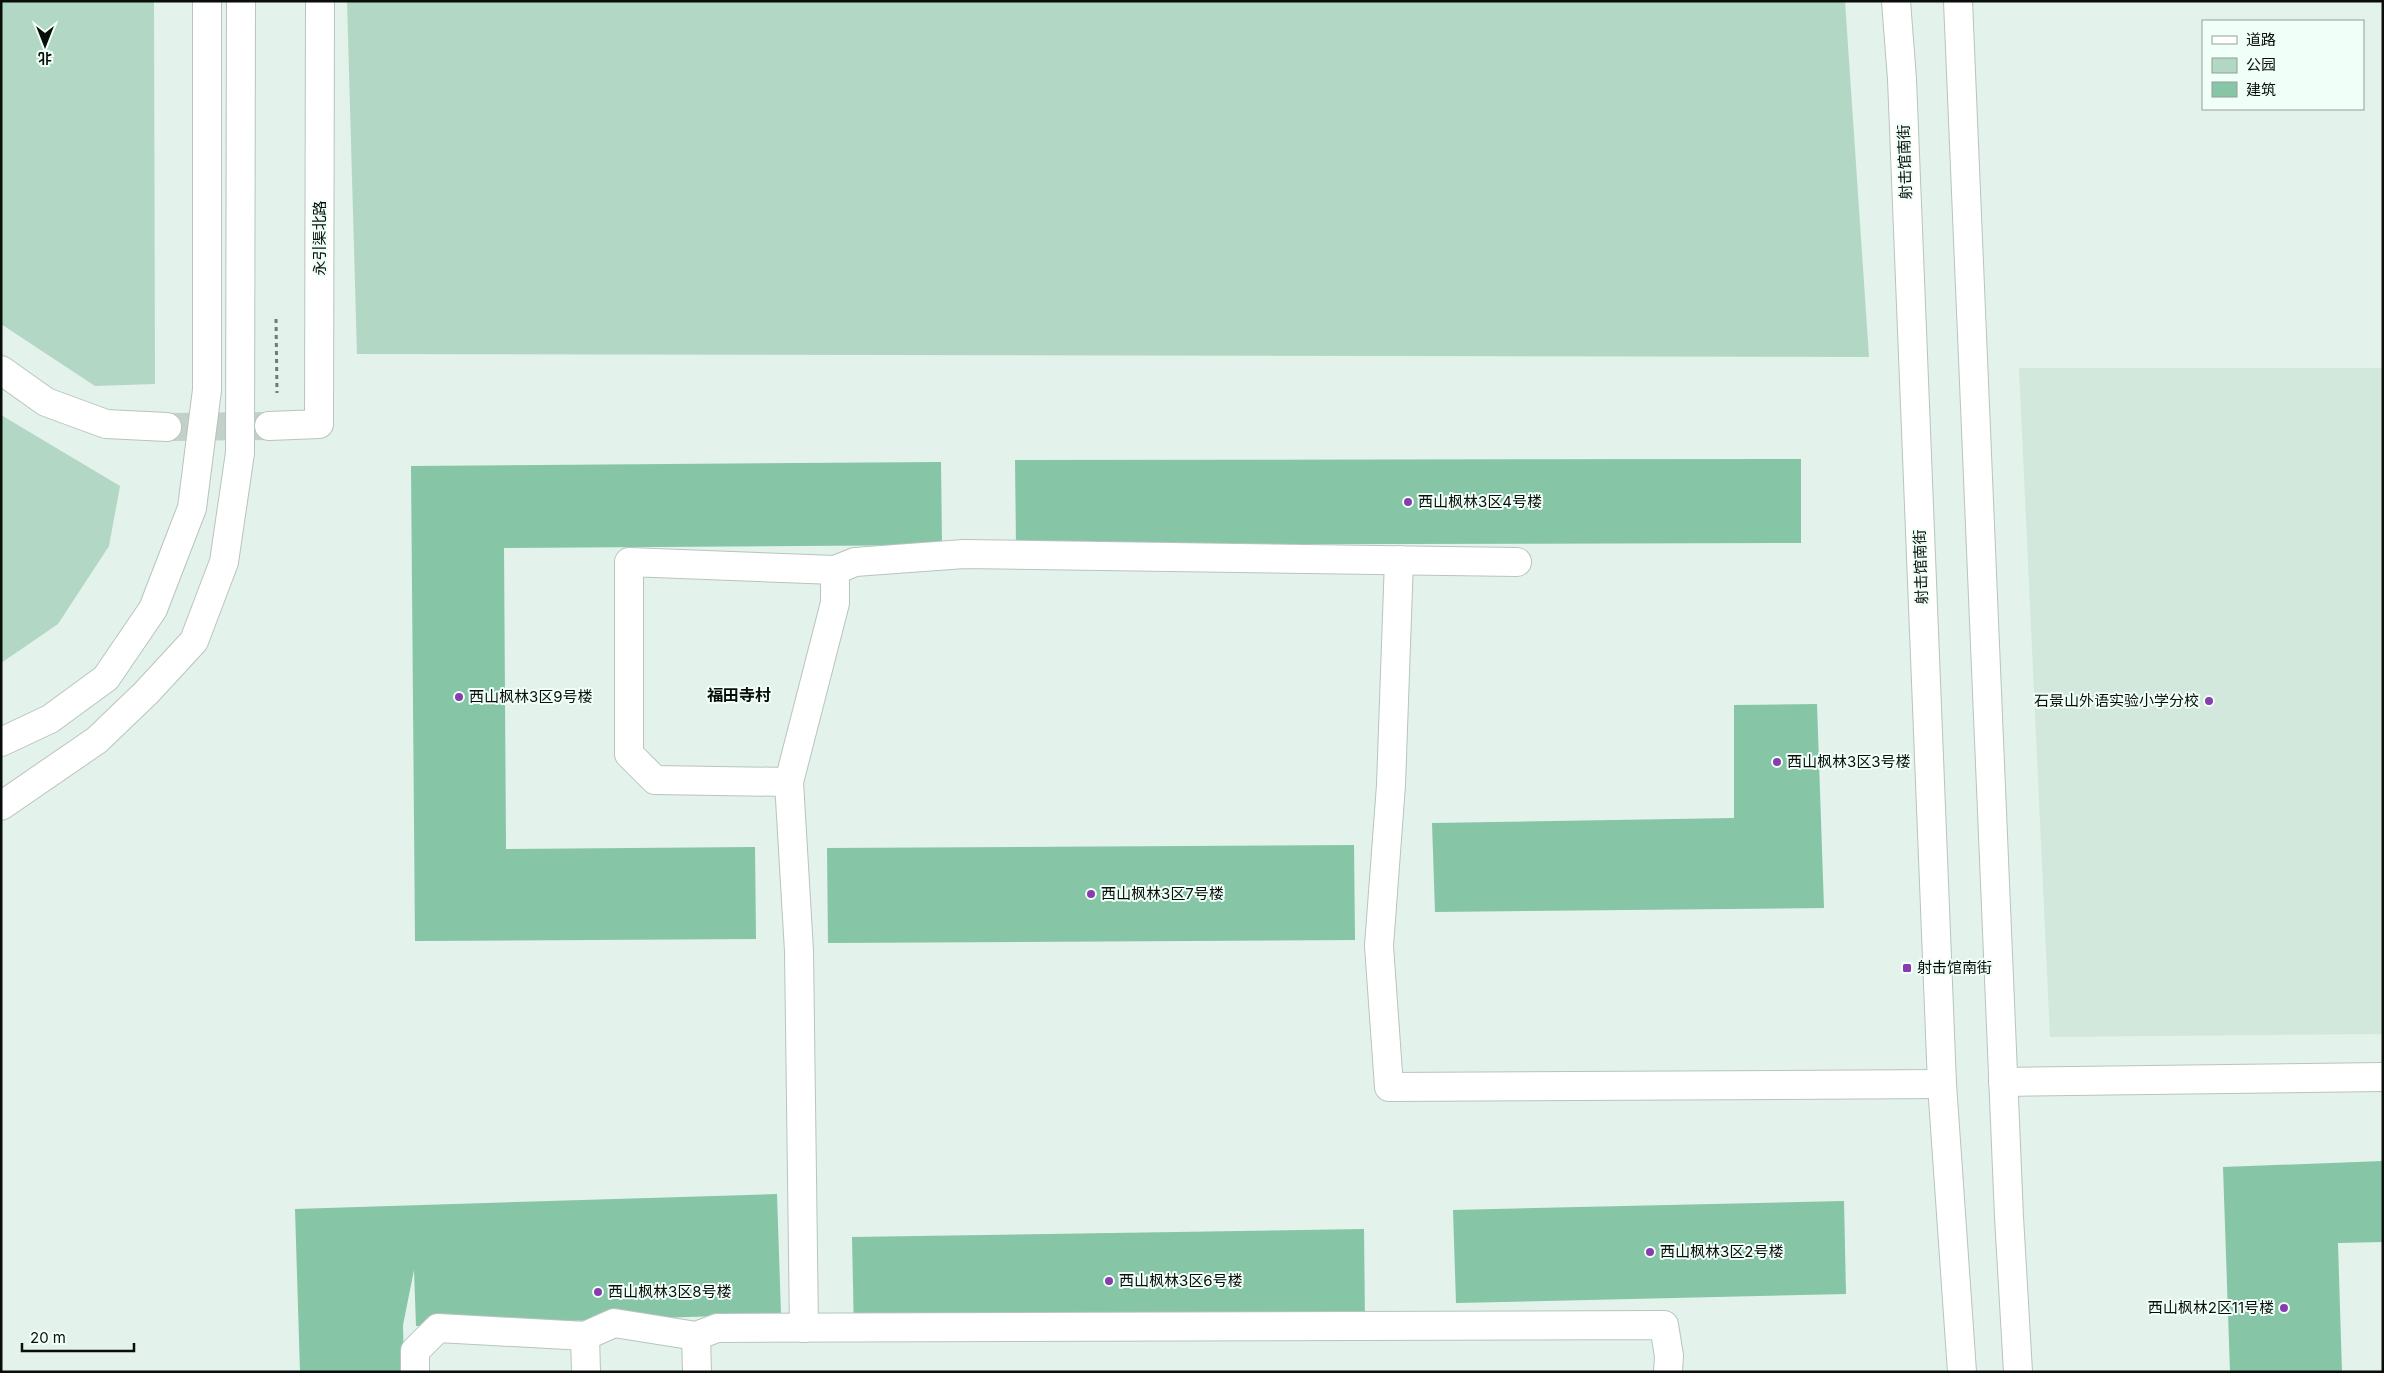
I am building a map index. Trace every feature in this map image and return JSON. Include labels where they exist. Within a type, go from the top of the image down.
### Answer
[{"type":"main road","points":[[1,742],[50,719],[106,678],[152,609],[192,508],[207,390],[207,1]]},
{"type":"main road","points":[[1,806],[97,740],[146,693],[188,648],[194,641],[224,562],[240,453],[241,1]]},
{"type":"main road","name":"永引渠北路","points":[[269,426],[319,424],[320,1]]},
{"type":"main road","name":"射击馆南街","points":[[1896,1],[1902,79],[1942,1084],[1962,1372]]},
{"type":"main road","points":[[1958,1],[2003,1082],[2018,1372]]},
{"type":"main road","points":[[1,370],[46,402],[106,424],[167,427]]},
{"type":"main road","points":[[789,782],[655,780],[629,754],[629,562],[835,570],[856,562],[964,554],[1517,562]]},
{"type":"main road","points":[[1399,560],[1391,785],[1378,946],[1389,1087],[1942,1084]]},
{"type":"main road","points":[[804,1328],[799,951],[789,782],[835,603],[835,570]]},
{"type":"main road","points":[[2003,1082],[2383,1077]]},
{"type":"main road","points":[[416,1372],[416,1351],[438,1328],[585,1336],[614,1323],[696,1336],[717,1328],[1664,1325],[1669,1356],[1668,1372]]},
{"type":"main road","points":[[585,1336],[586,1372]]},
{"type":"main road","points":[[696,1336],[697,1372]]},
{"type":"shaded area","name":"石景山外语实验小学分校","points":[[2019,368],[2383,368],[2383,1034],[2050,1037]]},
{"type":"green space","points":[[1,1],[154,1],[155,384],[95,386],[1,324]]},
{"type":"green space","points":[[347,1],[1845,1],[1869,357],[357,354]]},
{"type":"green space","points":[[1,415],[120,486],[109,546],[58,624],[1,663]]},
{"type":"building","name":"西山枫林3区4号楼","points":[[1801,459],[1801,543],[1016,545],[1015,460]]},
{"type":"building","name":"西山枫林3区9号楼","points":[[941,462],[942,545],[504,548],[506,849],[755,847],[756,939],[415,941],[411,466]]},
{"type":"building","name":"西山枫林3区3号楼","points":[[1817,704],[1824,908],[1435,912],[1432,823],[1734,818],[1734,705]]},
{"type":"building","name":"西山枫林3区7号楼","points":[[1354,845],[1355,940],[828,943],[827,848]]},
{"type":"building","name":"西山枫林2区11号楼","points":[[2383,1161],[2383,1242],[2338,1243],[2342,1372],[2230,1372],[2223,1167]]},
{"type":"building","name":"西山枫林3区8号楼","points":[[777,1194],[781,1314],[416,1326],[414,1270],[403,1325],[404,1372],[300,1372],[295,1209]]},
{"type":"building","name":"西山枫林3区2号楼","points":[[1844,1201],[1846,1294],[1456,1303],[1453,1210]]},
{"type":"building","name":"西山枫林3区6号楼","points":[[1364,1229],[1365,1324],[854,1332],[852,1237]]},
{"type":"tunnel","points":[[167,427],[269,426]]},
{"type":"place","name":"西山枫林3区4号楼","points":[[1408,502]]},
{"type":"place","name":"西山枫林3区9号楼","points":[[459,697]]},
{"type":"place","name":"石景山外语实验小学分校","points":[[2209,701]]},
{"type":"place","name":"西山枫林3区3号楼","points":[[1777,762]]},
{"type":"place","name":"西山枫林3区7号楼","points":[[1091,894]]},
{"type":"place","name":"射击馆南街","points":[[1907,968]]},
{"type":"place","name":"西山枫林3区2号楼","points":[[1650,1252]]},
{"type":"place","name":"西山枫林3区6号楼","points":[[1109,1281]]},
{"type":"place","name":"西山枫林3区8号楼","points":[[598,1292]]},
{"type":"place","name":"西山枫林2区11号楼","points":[[2284,1308]]},
{"type":"district","name":"福田寺村","points":[[739,695]]}]
